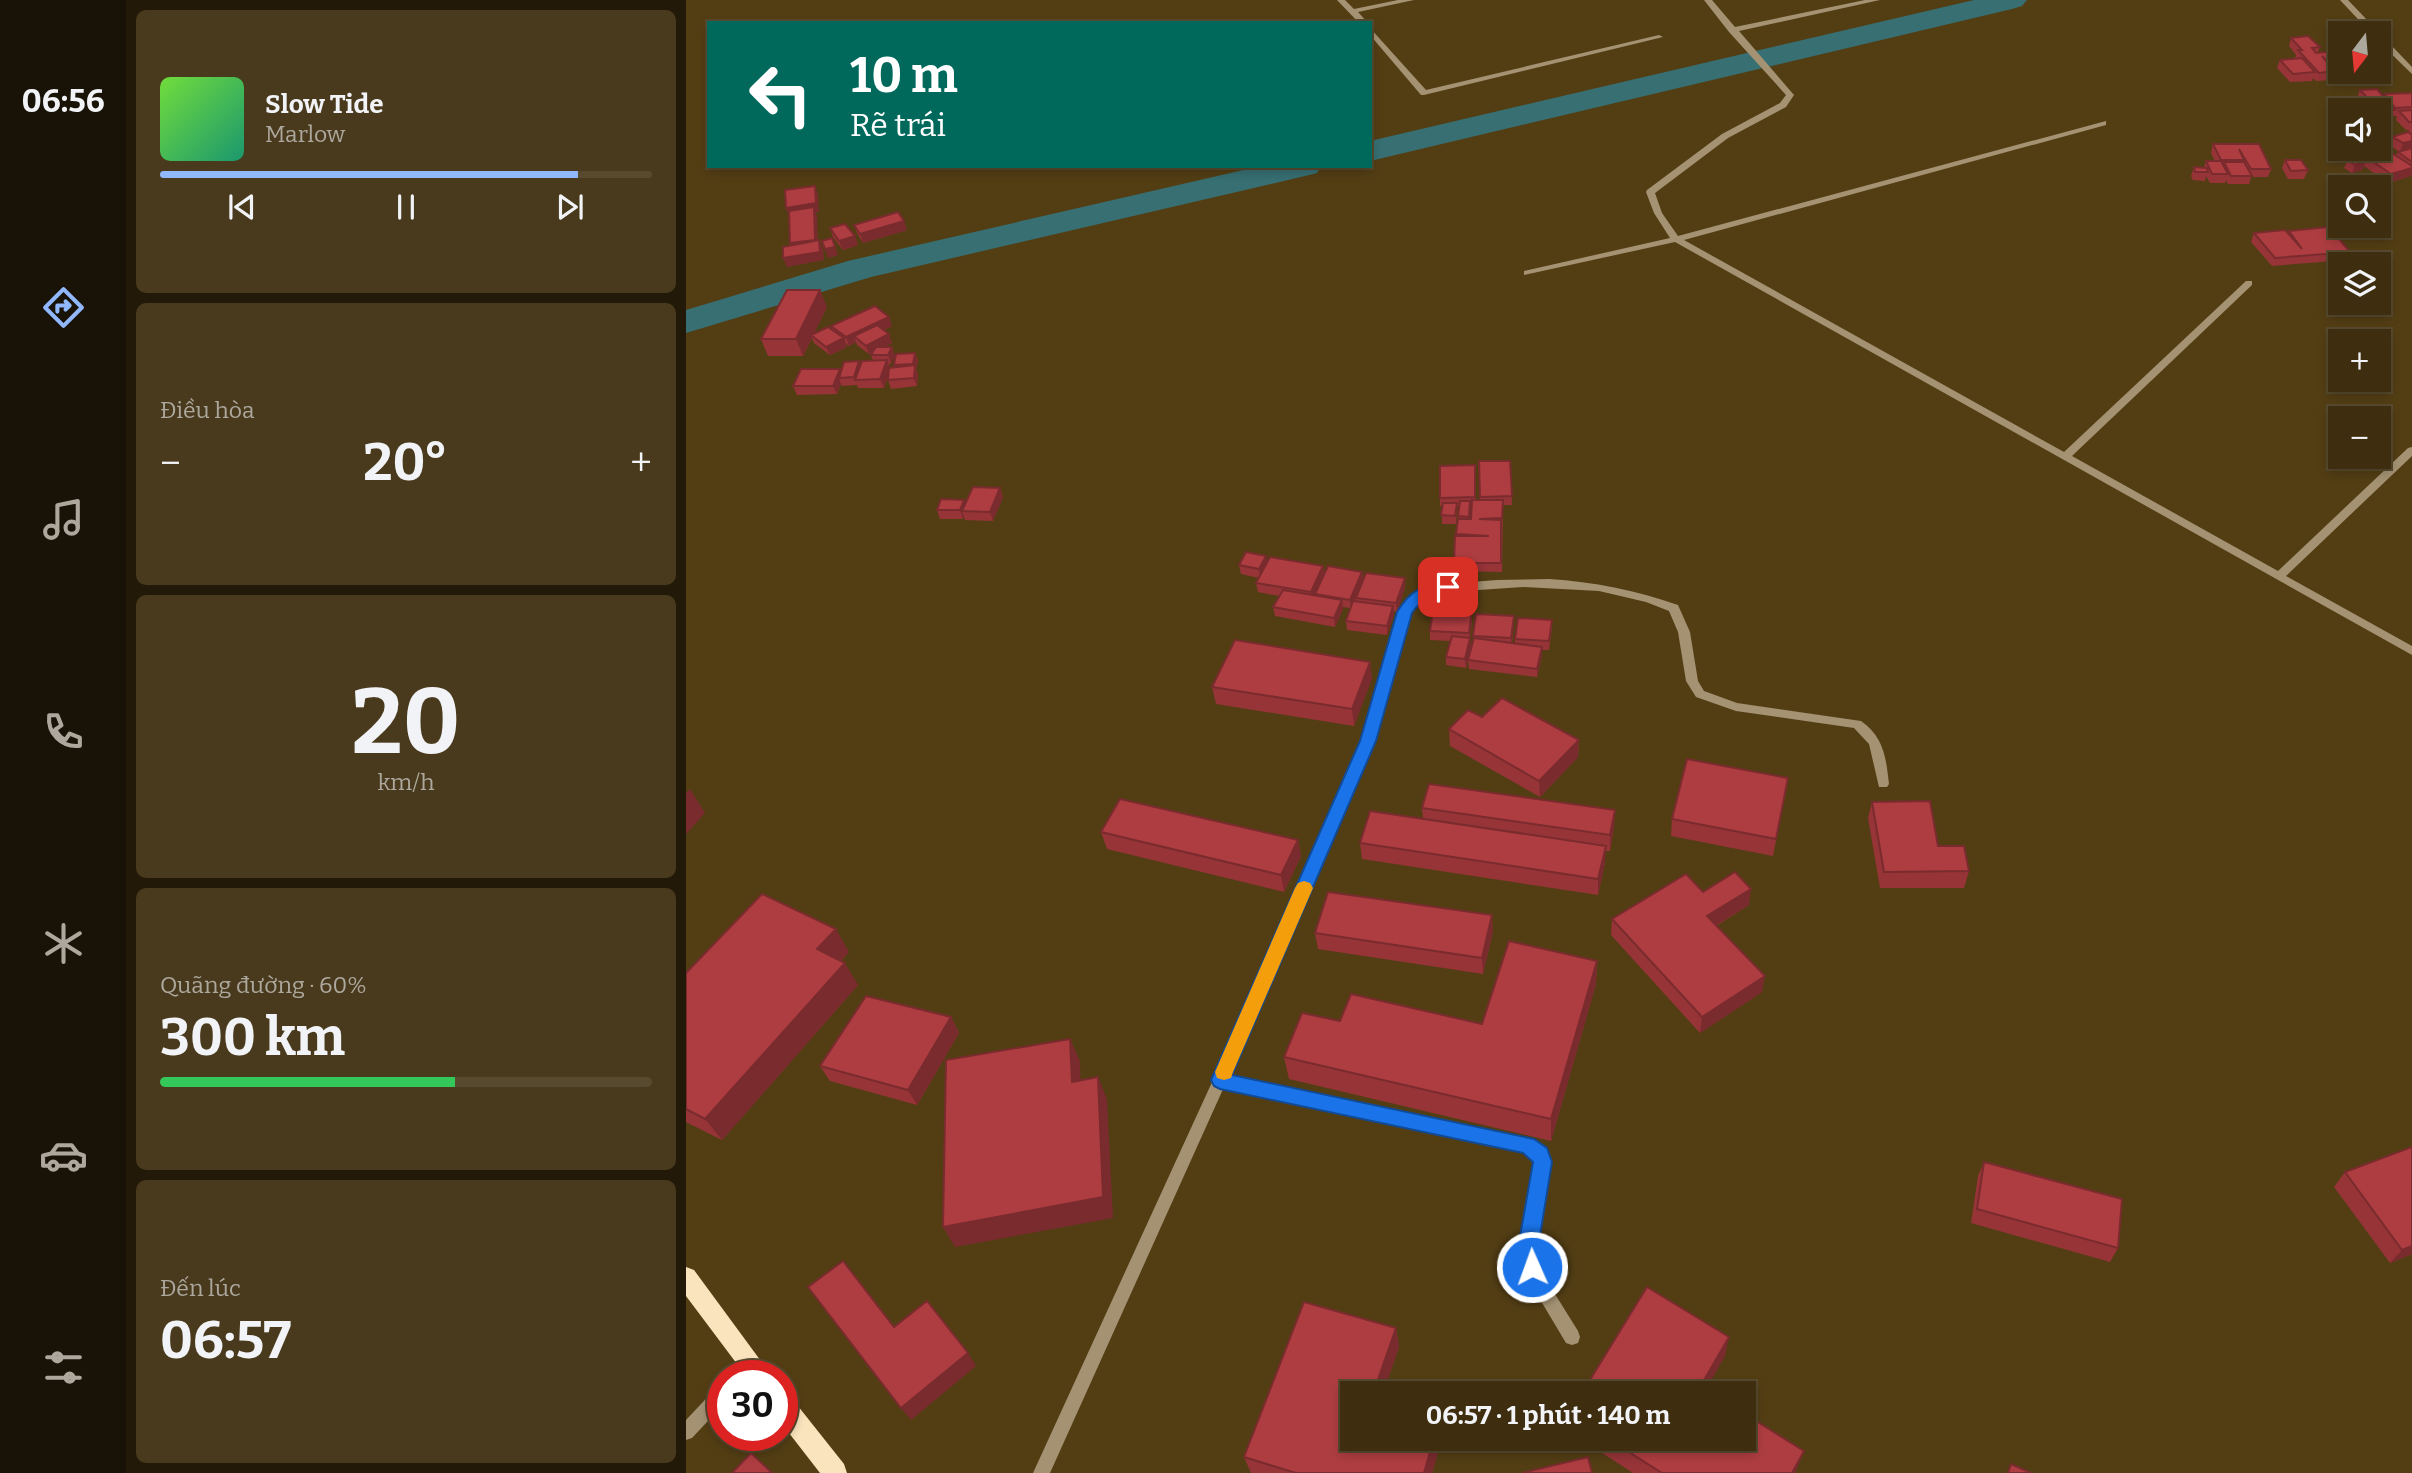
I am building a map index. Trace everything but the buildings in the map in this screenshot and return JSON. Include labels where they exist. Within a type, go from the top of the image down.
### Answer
[{"type":"main road","points":[[686,1278],[743,1360]]},
{"type":"main road","points":[[798,1425],[835,1473]]},
{"type":"street","points":[[1341,0],[1362,21]]},
{"type":"street","points":[[1353,11],[1410,0]]},
{"type":"street","points":[[1708,0],[1790,94],[1783,106],[1725,136],[1650,192],[1658,213],[1676,239],[2412,650]]},
{"type":"street","points":[[1732,30],[1876,0]]},
{"type":"street","points":[[2344,0],[2364,21]]},
{"type":"street","points":[[1372,32],[1424,93],[1659,37]]},
{"type":"street","points":[[2391,50],[2412,72]]},
{"type":"street","points":[[1527,273],[1676,239],[2103,123]]},
{"type":"street","points":[[2065,457],[2249,283]]},
{"type":"street","points":[[2279,576],[2412,450]]},
{"type":"street","points":[[1041,1473],[1220,1080],[1368,741],[1405,612],[1414,598],[1430,590],[1544,581],[1646,596],[1674,608],[1684,632],[1692,681],[1700,694],[1735,707],[1857,724],[1870,732],[1877,742],[1883,784]]},
{"type":"street","points":[[1220,1080],[1528,1145],[1540,1155],[1542,1162],[1528,1248],[1532,1267],[1572,1337]]},
{"type":"street","points":[[686,1432],[707,1410]]},
{"type":"waterway","points":[[1372,151],[2012,0]]},
{"type":"waterway","points":[[686,322],[861,269],[1296,168]]},
{"type":"slow traffic","points":[[1224,1072],[1304,888]]},
{"type":"route","points":[[1448,587],[1430,590],[1414,598],[1405,612],[1368,741],[1220,1080],[1528,1145],[1540,1155],[1542,1162],[1528,1248],[1532,1267]]}]
